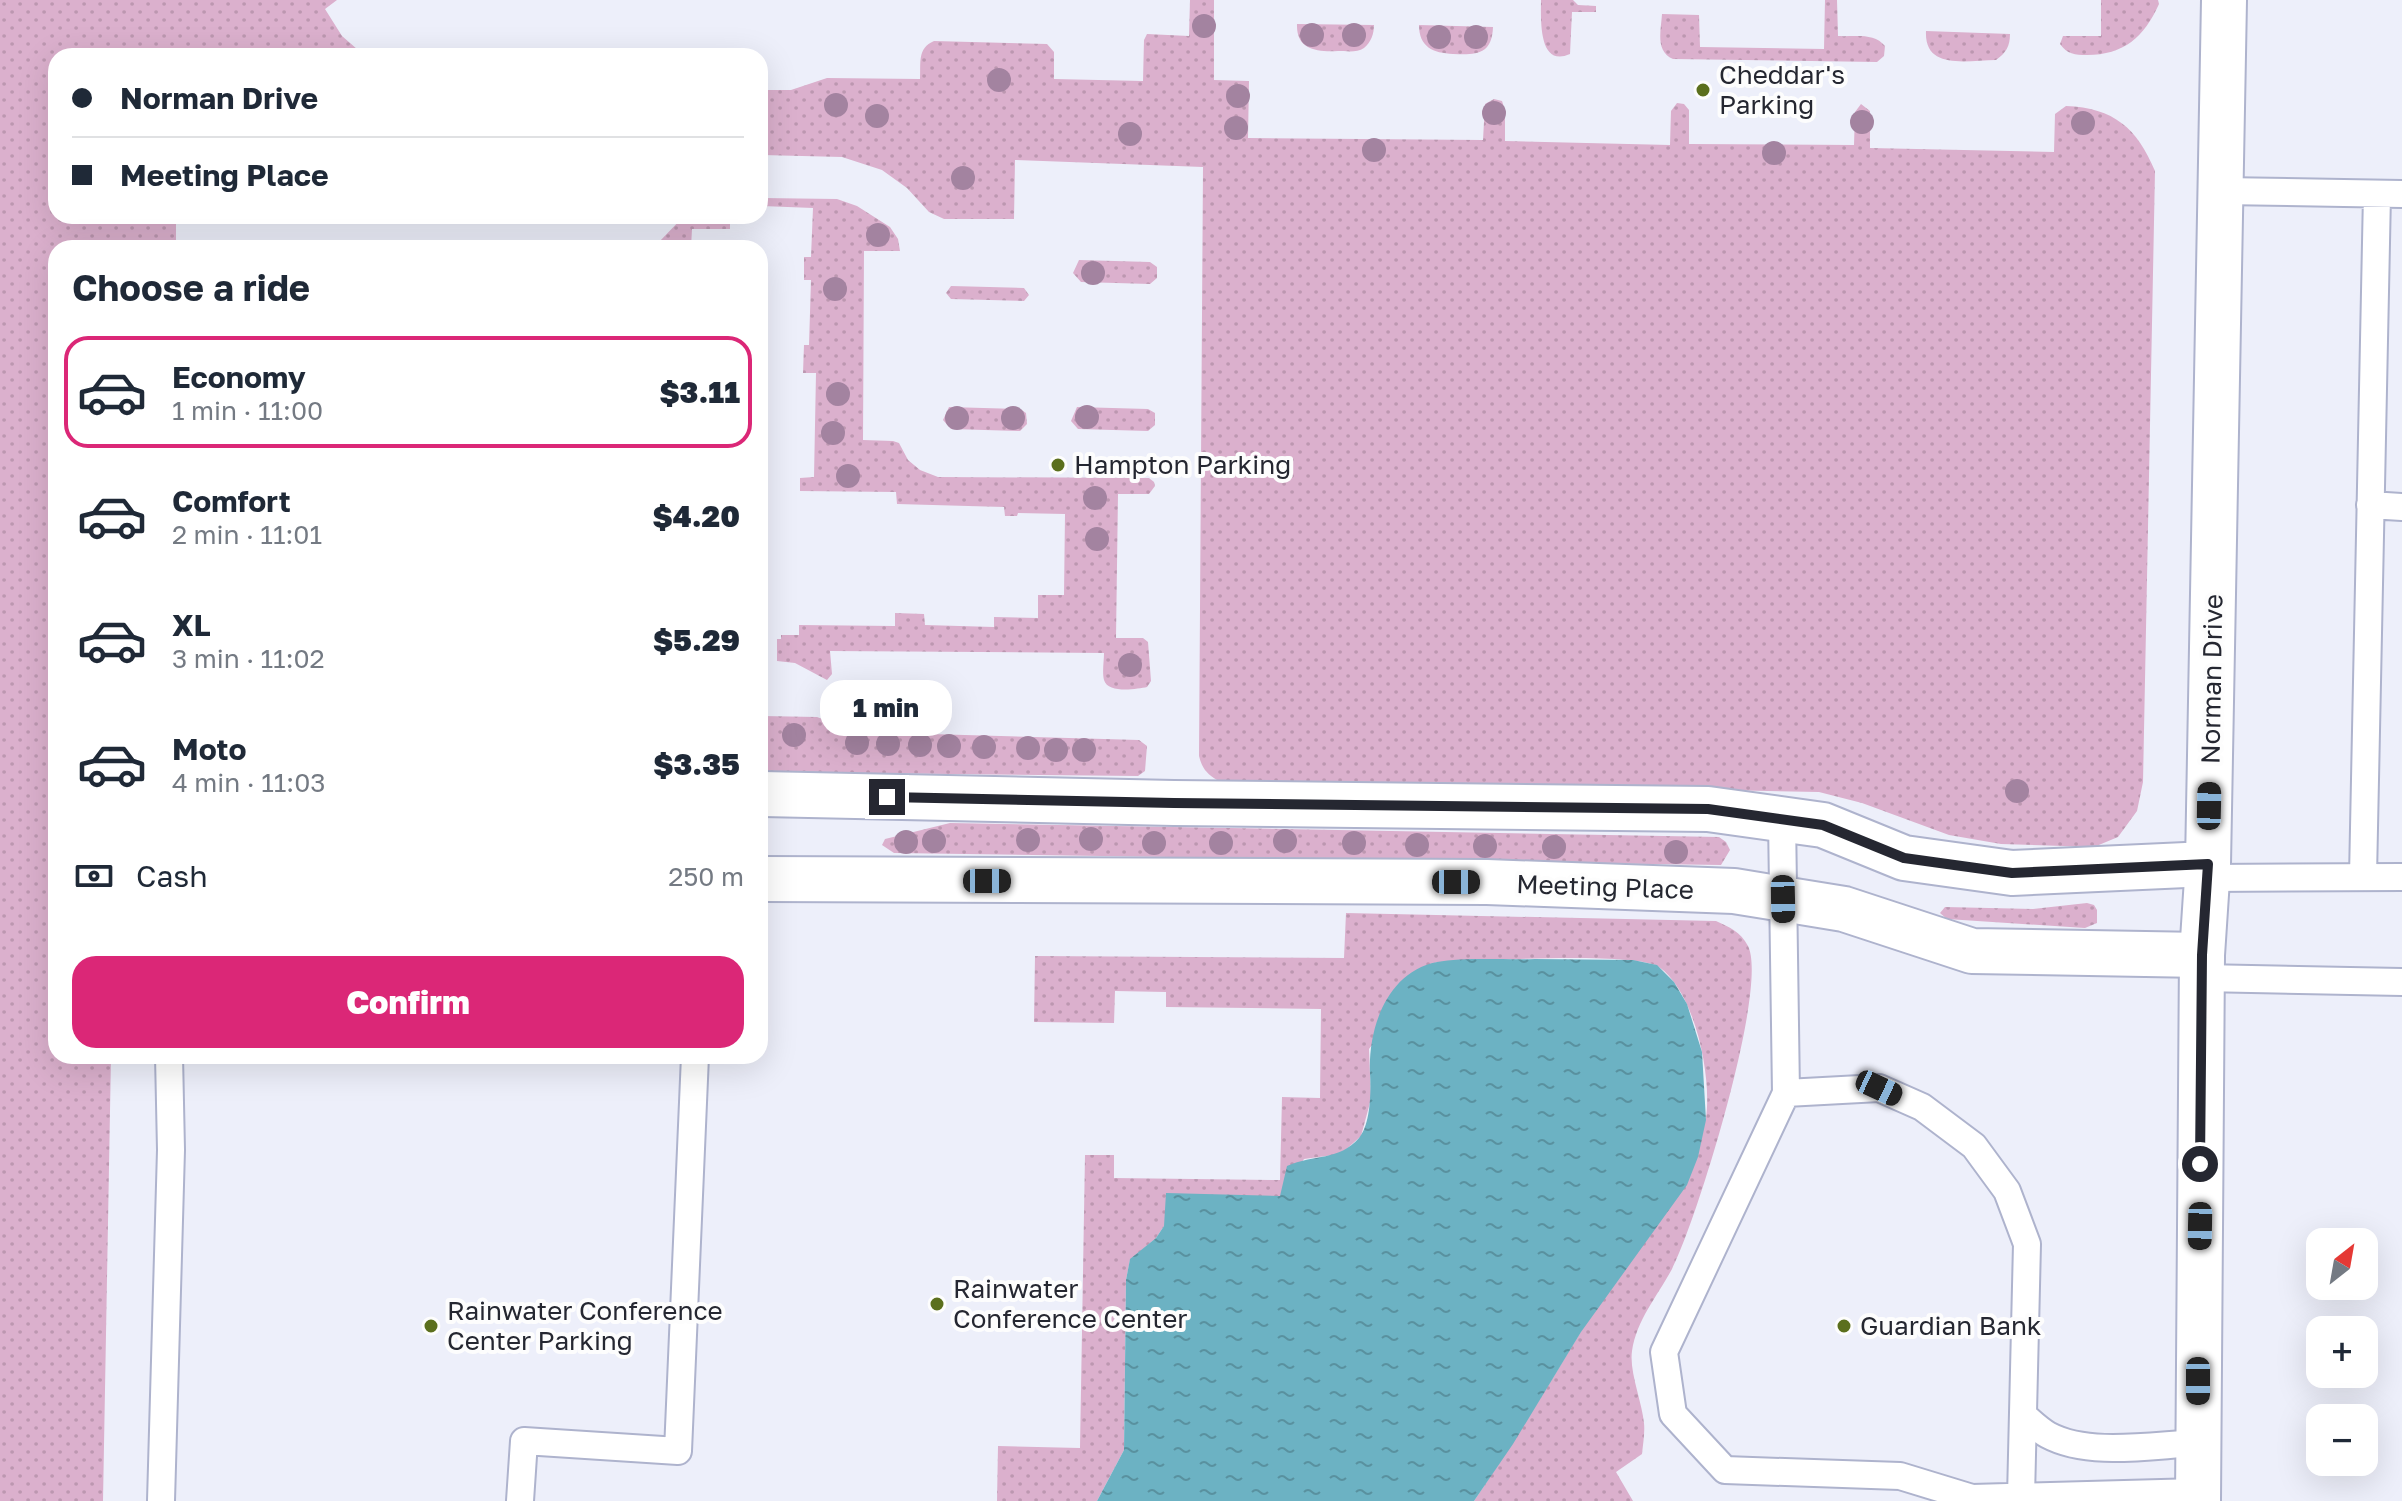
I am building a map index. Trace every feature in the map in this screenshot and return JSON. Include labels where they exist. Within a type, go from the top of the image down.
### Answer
[{"type":"street","name":"Norman Drive","points":[[2198,1497],[2202,966],[2208,871],[2224,0]]},
{"type":"street","points":[[768,794],[1174,803],[1708,809],[1823,825],[1904,858],[2012,873],[2208,871]]},
{"type":"street","name":"Meeting Place","points":[[768,879],[1487,882],[1734,891],[1844,909],[1972,951],[2202,966]]},
{"type":"lane","points":[[2221,191],[2390,194],[2370,505],[2363,877]]},
{"type":"lane","points":[[2370,505],[2402,507]]},
{"type":"lane","points":[[1782,819],[1786,1093],[1664,1352],[1673,1414],[1725,1470],[1900,1476],[1972,1498],[2198,1497]]},
{"type":"lane","points":[[2208,871],[2402,877]]},
{"type":"lane","points":[[2202,966],[2402,982]]},
{"type":"lane","points":[[161,1501],[171,1150],[169,1064]]},
{"type":"lane","points":[[520,1501],[524,1441],[678,1451],[695,1064]]},
{"type":"lane","points":[[1786,1093],[1879,1088],[1922,1107],[1974,1146],[2007,1191],[2027,1244],[2021,1497]]},
{"type":"lane","points":[[2023,1415],[2045,1434],[2087,1448],[2198,1443]]},
{"type":"shaded area","points":[[0,0],[337,0],[325,9],[342,36],[356,48],[48,48],[48,224],[176,224],[176,240],[48,240],[48,1064],[111,1064],[103,1501],[0,1501]]},
{"type":"shaded area","points":[[1190,0],[1214,0],[1214,80],[1249,81],[1248,138],[1483,140],[1485,104],[1494,99],[1502,101],[1505,110],[1505,141],[1670,145],[1671,111],[1677,103],[1684,104],[1689,110],[1689,144],[1854,145],[1855,112],[1861,104],[1870,111],[1870,148],[2054,152],[2055,114],[2066,106],[2098,111],[2122,123],[2140,143],[2155,171],[2143,782],[2137,811],[2118,837],[2094,847],[2001,844],[1949,835],[1862,803],[1819,792],[1217,780],[1210,775],[1199,756],[1203,167],[1015,160],[1014,219],[944,219],[929,212],[907,188],[882,170],[842,157],[768,155],[768,90],[791,90],[827,78],[920,79],[922,52],[934,41],[1047,44],[1054,52],[1054,79],[1143,81],[1144,40],[1147,34],[1189,36]]},
{"type":"shaded area","points":[[1541,0],[1573,0],[1578,5],[1596,6],[1596,12],[1572,12],[1570,54],[1552,54],[1547,48],[1542,29]]},
{"type":"shaded area","points":[[1825,0],[1837,0],[1838,36],[1875,39],[1885,46],[1884,56],[1877,62],[1673,59],[1661,46],[1662,14],[1699,15],[1700,47],[1824,49]]},
{"type":"shaded area","points":[[2101,0],[2158,0],[2159,4],[2147,26],[2122,48],[2087,55],[2065,50],[2060,44],[2063,36],[2101,36]]},
{"type":"shaded area","points":[[1297,24],[1374,25],[1372,38],[1364,48],[1330,51],[1316,50],[1304,44]]},
{"type":"shaded area","points":[[1419,25],[1493,27],[1486,48],[1476,53],[1461,54],[1439,52],[1428,47],[1424,44]]},
{"type":"shaded area","points":[[1926,31],[2010,34],[2010,38],[2007,49],[1996,60],[1961,61],[1940,58],[1932,52],[1927,44]]},
{"type":"shaded area","points":[[768,198],[837,199],[857,206],[890,227],[898,239],[900,251],[864,251],[863,440],[899,443],[908,460],[920,470],[938,477],[1149,478],[1154,482],[1155,486],[1149,494],[1118,494],[1116,638],[1143,638],[1148,642],[1151,681],[1147,687],[1123,690],[1107,684],[1103,677],[1104,653],[830,651],[832,674],[827,680],[795,663],[777,661],[777,639],[781,639],[781,635],[799,635],[799,625],[895,626],[895,613],[924,614],[925,625],[994,627],[994,617],[1038,618],[1038,595],[1064,595],[1065,514],[1018,513],[1017,516],[1005,516],[1004,507],[897,504],[896,492],[800,491],[800,478],[814,477],[816,373],[803,373],[804,345],[809,345],[811,280],[804,280],[804,257],[811,257],[813,208],[768,206]]},
{"type":"shaded area","points":[[676,224],[730,224],[730,229],[692,229],[691,240],[661,240]]},
{"type":"shaded area","points":[[1079,260],[1150,262],[1157,267],[1157,278],[1150,284],[1081,282],[1073,273]]},
{"type":"shaded area","points":[[951,286],[1024,288],[1029,295],[1024,301],[951,299],[946,293]]},
{"type":"shaded area","points":[[949,407],[1020,409],[1026,413],[1027,424],[1020,431],[951,429],[943,420]]},
{"type":"shaded area","points":[[1077,407],[1148,409],[1155,413],[1155,425],[1148,431],[1078,429],[1071,421]]},
{"type":"shaded area","points":[[768,716],[817,717],[859,732],[1139,740],[1147,746],[1145,771],[1138,776],[768,772]]},
{"type":"shaded area","points":[[950,823],[1719,837],[1730,850],[1721,865],[894,853],[882,845],[885,839]]},
{"type":"shaded area","points":[[2087,903],[2097,910],[2097,923],[2085,928],[1947,919],[1940,913],[1945,907],[2033,909]]},
{"type":"shaded area","points":[[1346,913],[1716,921],[1738,934],[1748,946],[1752,970],[1748,1008],[1727,1106],[1683,1244],[1643,1318],[1632,1351],[1632,1368],[1644,1423],[1642,1454],[1616,1472],[1633,1501],[1474,1501],[1568,1353],[1706,1118],[1706,1080],[1698,1036],[1682,995],[1672,979],[1659,967],[1644,962],[1588,958],[1436,962],[1369,1049],[1371,1099],[1361,1136],[1341,1154],[1304,1159],[1280,1196],[1164,1226],[1156,1238],[1130,1260],[1126,1280],[1124,1450],[1097,1501],[997,1501],[998,1446],[1080,1448],[1085,1155],[1114,1155],[1114,1178],[1280,1180],[1282,1097],[1320,1098],[1321,1009],[1166,1007],[1166,992],[1115,991],[1114,1023],[1034,1022],[1035,956],[1344,958]]},
{"type":"water","points":[[1472,959],[1633,960],[1657,965],[1674,982],[1687,1004],[1702,1052],[1706,1120],[1698,1157],[1687,1185],[1581,1332],[1513,1444],[1474,1501],[1097,1501],[1124,1450],[1126,1280],[1130,1259],[1156,1238],[1164,1226],[1166,1193],[1280,1196],[1287,1166],[1335,1154],[1359,1138],[1369,1107],[1370,1056],[1377,1021],[1393,990],[1405,977],[1420,968],[1448,960]]},
{"type":"place","name":"Cheddar's Parking","points":[[1703,90]]},
{"type":"place","name":"Hampton Parking","points":[[1058,465]]},
{"type":"place","name":"Rainwater Conference Center","points":[[937,1304]]},
{"type":"place","name":"Rainwater Conference Center Parking","points":[[431,1326]]},
{"type":"place","name":"Guardian Bank","points":[[1844,1326]]},
{"type":"route","points":[[887,797],[1708,809],[1823,825],[1904,858],[2012,873],[2208,864],[2202,955],[2200,1164]]}]
